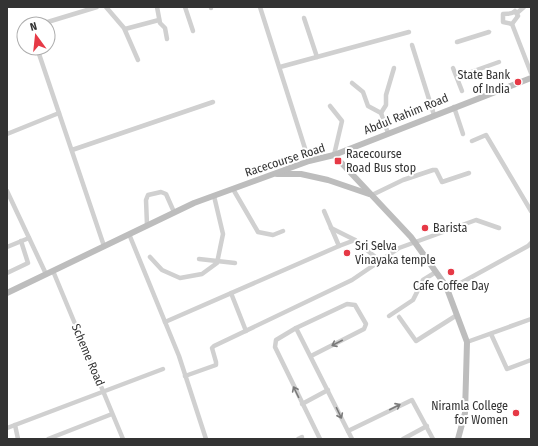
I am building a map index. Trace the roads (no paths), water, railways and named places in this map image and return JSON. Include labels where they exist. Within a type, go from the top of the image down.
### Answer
[{"type":"street","points":[[56,19],[97,7]]},
{"type":"street","points":[[106,7],[125,29],[138,60]]},
{"type":"street","points":[[156,7],[160,23],[165,28],[167,39]]},
{"type":"street","points":[[185,7],[193,30]]},
{"type":"street","points":[[512,24],[518,16],[517,13],[524,7]]},
{"type":"street","points":[[262,8],[309,161]]},
{"type":"street","points":[[512,24],[503,22],[503,14],[512,13],[515,11],[517,13]]},
{"type":"street","points":[[304,18],[317,57]]},
{"type":"street","points":[[125,29],[159,20]]},
{"type":"street","points":[[512,24],[531,73]]},
{"type":"street","points":[[280,67],[409,32]]},
{"type":"street","points":[[456,42],[489,32]]},
{"type":"street","points":[[412,44],[434,115]]},
{"type":"street","points":[[40,56],[104,246]]},
{"type":"street","points":[[457,77],[499,62]]},
{"type":"street","points":[[381,113],[386,105],[386,95],[394,68]]},
{"type":"street","points":[[453,68],[462,91]]},
{"type":"street","name":"Abdul Rahim Road","points":[[334,155],[531,78]]},
{"type":"street","points":[[352,83],[363,92],[368,106],[381,113],[388,133]]},
{"type":"street","points":[[72,150],[213,102]]},
{"type":"street","points":[[330,106],[342,121],[334,155]]},
{"type":"street","points":[[454,107],[463,134]]},
{"type":"street","points":[[7,134],[59,113]]},
{"type":"street","points":[[472,142],[486,135],[531,211]]},
{"type":"street","name":"Racecourse Road","points":[[7,293],[194,203],[309,161],[334,155],[415,243],[448,290],[467,342],[465,413],[458,439]]},
{"type":"street","points":[[274,174],[300,174],[328,180],[371,194],[433,170],[436,170],[442,182],[468,173]]},
{"type":"street","points":[[233,189],[258,232],[273,235],[283,231]]},
{"type":"street","points":[[7,191],[46,274]]},
{"type":"street","points":[[147,225],[146,200],[148,195],[161,192],[166,194],[174,212]]},
{"type":"street","points":[[150,257],[162,270],[180,278],[202,274],[217,263],[224,234],[214,196]]},
{"type":"street","points":[[324,211],[338,246]]},
{"type":"street","points":[[186,376],[216,365],[212,348],[352,280],[399,248],[476,220],[499,228]]},
{"type":"street","points":[[331,228],[355,240],[380,261]]},
{"type":"street","points":[[129,234],[186,376],[206,439]]},
{"type":"street","points":[[7,247],[29,238]]},
{"type":"street","points":[[165,322],[338,246],[355,240]]},
{"type":"street","points":[[7,273],[28,263],[21,241]]},
{"type":"street","points":[[448,290],[531,243]]},
{"type":"street","points":[[199,259],[235,263]]},
{"type":"street","name":"Scheme Road","points":[[53,271],[123,439]]},
{"type":"street","points":[[388,316],[413,300],[423,280],[436,272]]},
{"type":"street","points":[[231,293],[246,331]]},
{"type":"street","points":[[311,356],[364,329],[366,324],[355,305],[347,304],[296,328],[276,340],[275,347],[320,439]]},
{"type":"street","points":[[399,317],[416,341],[457,315]]},
{"type":"street","points":[[467,342],[531,319]]},
{"type":"street","points":[[296,328],[352,439]]},
{"type":"street","points":[[491,334],[507,369],[531,360]]},
{"type":"street","points":[[7,428],[163,369]]},
{"type":"street","points":[[302,404],[328,390]]},
{"type":"street","points":[[348,431],[412,400],[433,439]]},
{"type":"street","points":[[48,439],[112,414]]},
{"type":"street","points":[[16,425],[18,439]]},
{"type":"street","points":[[403,439],[427,426]]},
{"type":"place","name":"State Bank of India","points":[[518,82]]},
{"type":"place","name":"Racecourse Road Bus stop","points":[[338,161]]},
{"type":"place","name":"Barista","points":[[425,228]]},
{"type":"place","name":"Sri Selva Vinayaka temple","points":[[347,253]]},
{"type":"place","name":"Cafe Coffee Day","points":[[451,272]]},
{"type":"place","name":"Niramla College for Women","points":[[516,413]]}]
